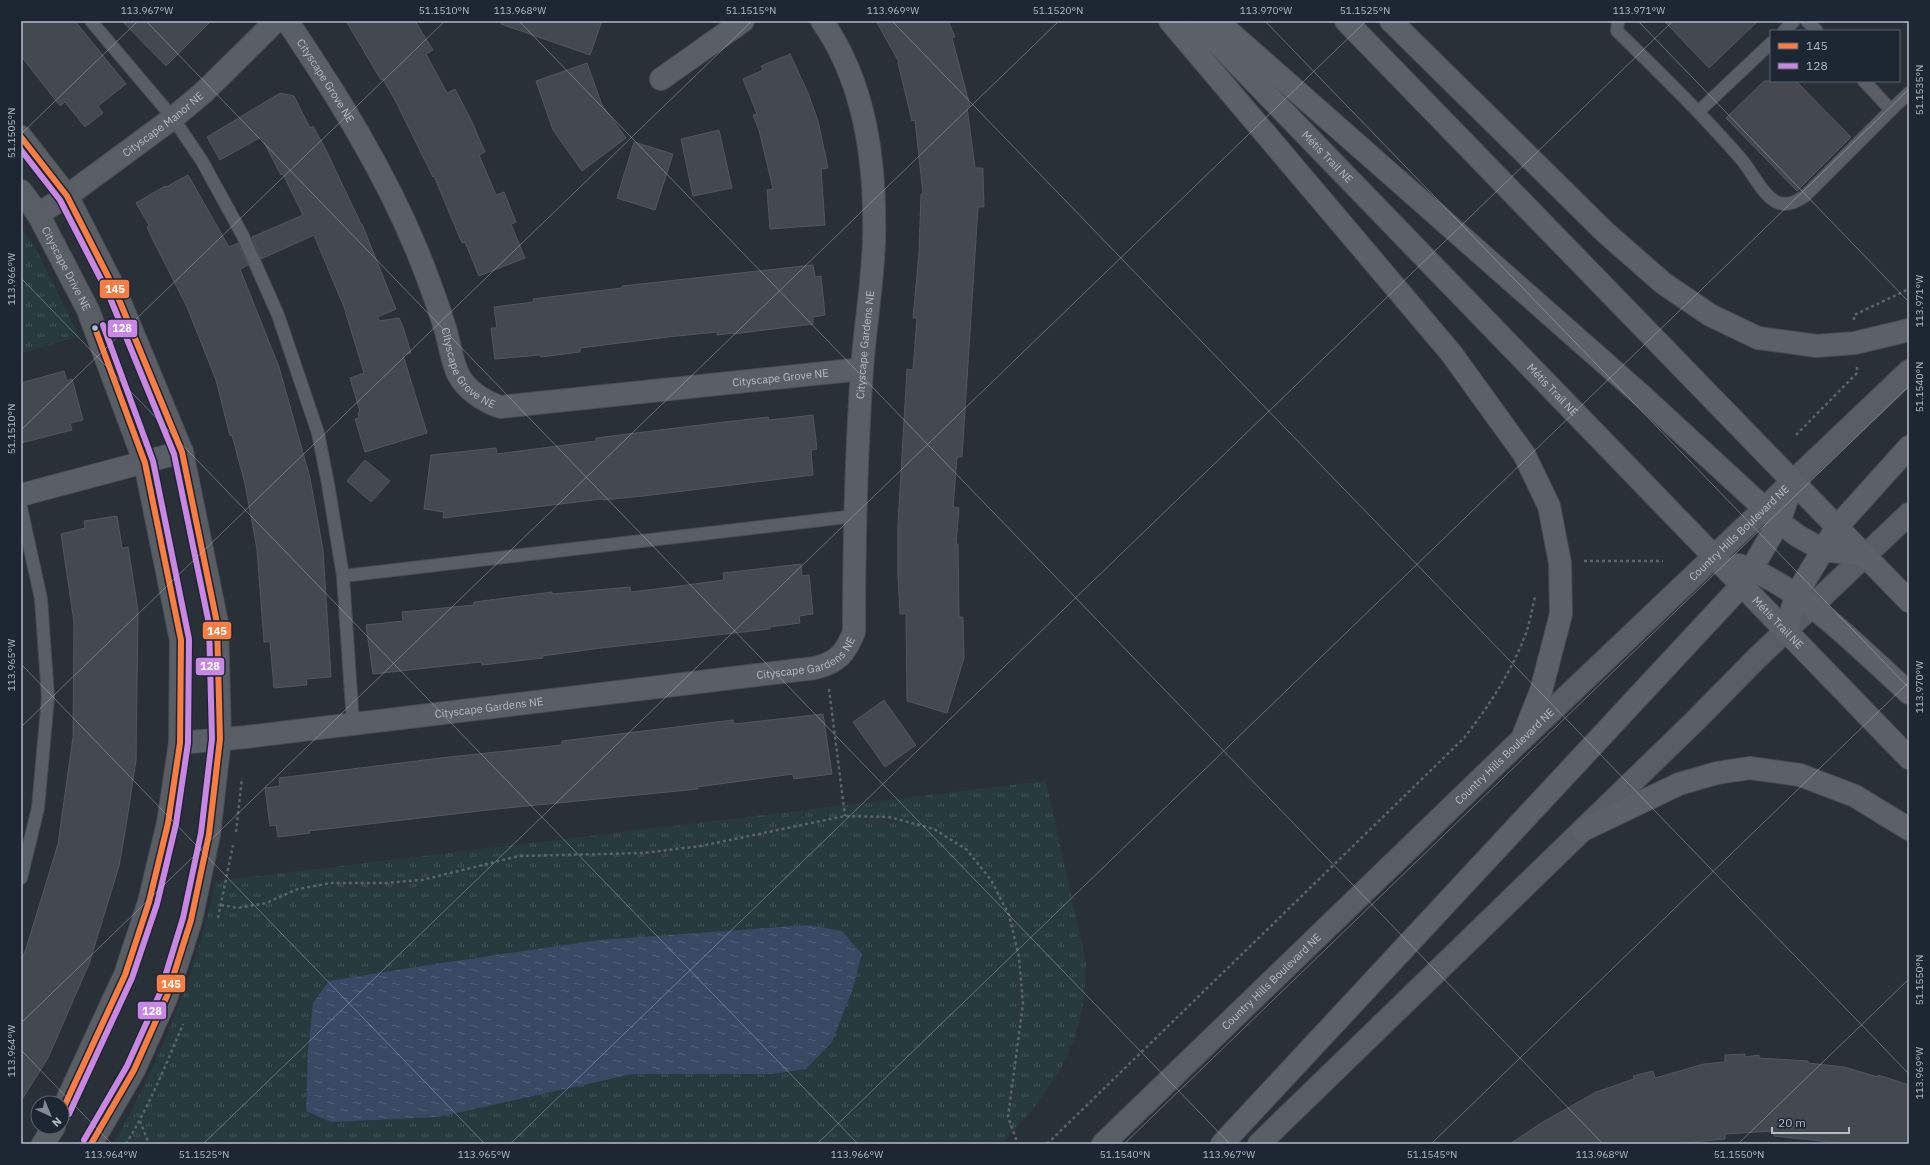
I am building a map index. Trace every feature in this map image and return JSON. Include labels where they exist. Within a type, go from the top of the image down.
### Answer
[{"type":"main road","points":[[1170,21],[1451,353],[1524,454],[1549,506],[1560,563],[1561,614],[1541,691],[1522,739]]},
{"type":"main road","name":"Métis Trail NE","points":[[1196,21],[1714,556]]},
{"type":"main road","points":[[1217,21],[1634,388],[1772,515],[1798,536],[1823,550],[1865,555]]},
{"type":"main road","points":[[1346,21],[1909,601]]},
{"type":"main road","points":[[1391,21],[1606,233],[1663,282],[1710,315],[1758,338],[1817,346],[1855,343],[1909,330]]},
{"type":"main road","points":[[1804,601],[1823,550],[1837,527],[1909,447]]},
{"type":"main road","points":[[1222,1144],[1747,577],[1772,515],[1793,482]]},
{"type":"main road","points":[[1714,556],[1747,577],[1804,601],[1909,693]]},
{"type":"main road","name":"Métis Trail NE","points":[[1747,577],[1786,631],[1909,758]]},
{"type":"main road","points":[[1583,830],[1679,784],[1717,773],[1750,768],[1800,775],[1855,796],[1909,829]]},
{"type":"street","name":"Cityscape Manor NE","points":[[38,214],[67,196],[173,118],[204,92],[276,21]]},
{"type":"street","name":"Cityscape Grove NE","points":[[287,21],[333,89],[385,180],[418,253],[440,311],[458,374],[471,390],[487,402],[500,407],[862,369]]},
{"type":"street","points":[[661,79],[743,21]]},
{"type":"street","name":"Cityscape Gardens NE","points":[[180,742],[353,724],[815,668],[827,665],[838,658],[847,648],[854,632],[855,516],[862,369],[874,240],[874,191],[869,139],[856,89],[830,33],[822,21]]},
{"type":"street","points":[[21,137],[67,196],[115,290],[182,452],[217,623],[220,739],[209,834],[191,920],[169,988],[134,1070],[91,1144]]},
{"type":"street","name":"Cityscape Drive NE","points":[[21,191],[38,214],[88,310],[145,462],[181,640],[180,742],[168,823],[149,902],[125,975],[69,1095]]},
{"type":"street","name":"Country Hills Boulevard NE","points":[[1793,482],[1909,372]]},
{"type":"street","points":[[21,495],[182,452]]},
{"type":"street","points":[[1259,1144],[1786,631],[1804,601],[1865,555],[1909,514]]},
{"type":"street","name":"Country Hills Boulevard NE","points":[[1103,1144],[1522,739],[1714,556],[1772,515]]},
{"type":"street","points":[[43,1144],[49,1135]]},
{"type":"lane","points":[[91,21],[173,118],[202,161],[239,229],[278,315],[318,434],[328,484],[343,576],[353,724]]},
{"type":"lane","points":[[1618,21],[1617,30],[1698,112],[1749,169],[1768,196],[1779,203],[1792,204],[1805,196],[1909,92]]},
{"type":"lane","points":[[1785,30],[1794,21]]},
{"type":"lane","points":[[1807,21],[1816,30]]},
{"type":"lane","points":[[1698,112],[1770,44]]},
{"type":"lane","points":[[1865,82],[1891,110]]},
{"type":"lane","points":[[21,508],[41,599],[48,697],[38,808],[21,878]]},
{"type":"lane","points":[[343,576],[855,516]]},
{"type":"path","points":[[1854,326],[1854,315],[1909,288]]},
{"type":"path","points":[[1796,435],[1857,373],[1857,359]]},
{"type":"path","points":[[1576,562],[1663,561]]},
{"type":"path","points":[[1047,1144],[1464,738],[1487,708],[1510,666],[1526,632],[1537,589]]},
{"type":"path","points":[[827,665],[845,816]]},
{"type":"path","points":[[222,905],[238,908],[266,903],[298,889],[331,883],[386,883],[422,880],[519,856],[643,853],[701,846],[845,816],[888,817],[934,829],[967,850],[991,880],[1009,915],[1019,957],[1022,1004],[1008,1117],[1018,1144]]},
{"type":"path","points":[[139,1121],[149,1144]]},
{"type":"green space","points":[[21,227],[35,247],[79,336],[21,353]]},
{"type":"green space","points":[[1046,781],[1086,962],[1084,1001],[1075,1038],[1060,1070],[1034,1108],[1002,1144],[113,1144],[156,1060],[177,1010],[203,934],[216,881]]},
{"type":"water","points":[[809,925],[842,931],[862,954],[852,991],[832,1042],[806,1069],[771,1074],[633,1074],[438,1117],[331,1122],[306,1111],[308,1051],[313,1003],[329,981],[599,940]]},
{"type":"building","points":[[21,21],[75,21],[126,84],[98,106],[103,113],[85,127],[65,102],[60,106],[21,56]]},
{"type":"building","points":[[122,21],[211,21],[166,66]]},
{"type":"building","points":[[346,21],[415,21],[433,50],[426,54],[447,93],[455,89],[472,122],[485,152],[479,155],[496,195],[504,192],[516,222],[511,224],[525,258],[479,276],[465,242],[462,243],[434,176],[433,177],[396,102],[383,79],[381,80]]},
{"type":"building","points":[[502,21],[602,21],[590,55],[501,24]]},
{"type":"building","points":[[876,21],[948,21],[955,37],[952,38],[970,106],[967,107],[975,168],[983,168],[984,207],[978,207],[962,457],[957,457],[953,507],[959,508],[956,544],[958,544],[959,617],[963,617],[964,658],[947,713],[907,701],[906,614],[900,614],[898,525],[907,369],[913,370],[917,318],[913,318],[919,253],[921,194],[923,194],[915,120],[912,121],[899,62]]},
{"type":"building","points":[[1664,21],[1758,21],[1709,68]]},
{"type":"building","points":[[790,54],[808,93],[818,121],[828,168],[821,169],[825,225],[770,229],[767,190],[773,189],[759,130],[753,115],[757,114],[743,79],[763,70],[761,66]]},
{"type":"building","points":[[587,63],[602,105],[626,138],[582,171],[553,130],[536,81]]},
{"type":"building","points":[[1764,81],[1797,82],[1851,137],[1797,191],[1726,118]]},
{"type":"building","points":[[280,93],[294,96],[310,128],[313,126],[362,224],[396,309],[378,317],[379,321],[399,318],[403,327],[411,353],[403,355],[427,433],[365,452],[355,419],[359,418],[358,413],[360,412],[350,378],[364,373],[344,307],[314,235],[261,259],[252,237],[303,215],[283,174],[281,175],[261,137],[220,160],[207,137]]},
{"type":"building","points":[[719,130],[732,188],[693,196],[681,139]]},
{"type":"building","points":[[634,142],[673,154],[655,210],[617,198]]},
{"type":"building","points":[[188,175],[229,247],[238,243],[248,265],[240,269],[279,367],[310,478],[323,550],[331,677],[306,679],[307,685],[274,688],[270,642],[264,642],[257,549],[245,484],[232,435],[230,436],[216,380],[187,307],[152,238],[147,227],[149,225],[136,203],[165,186],[166,187]]},
{"type":"building","points":[[813,265],[815,277],[821,276],[825,315],[813,317],[813,324],[733,334],[717,335],[717,332],[668,337],[580,348],[580,352],[541,357],[540,355],[495,359],[491,328],[497,328],[494,307],[534,302],[533,299],[622,288],[622,286]]},
{"type":"building","points":[[64,371],[67,381],[72,379],[83,420],[70,423],[72,430],[21,443],[21,383]]},
{"type":"building","points":[[813,415],[817,449],[811,450],[813,475],[643,496],[602,499],[443,518],[444,512],[424,509],[431,455],[496,448],[497,454],[596,441],[596,438],[708,424],[768,417],[769,420]]},
{"type":"building","points":[[365,460],[390,481],[371,502],[347,481]]},
{"type":"building","points":[[117,516],[122,548],[128,547],[138,610],[136,760],[126,826],[119,866],[89,964],[48,1058],[21,1101],[21,960],[26,949],[58,844],[73,737],[74,622],[61,534],[85,528],[84,521]]},
{"type":"building","points":[[801,564],[802,576],[809,575],[813,614],[799,616],[800,623],[770,627],[770,629],[542,656],[543,658],[482,665],[481,662],[373,674],[366,625],[403,621],[402,612],[474,605],[474,602],[552,592],[552,594],[630,587],[631,592],[724,580],[723,573]]},
{"type":"building","points":[[884,700],[916,745],[885,767],[853,722]]},
{"type":"building","points":[[823,714],[832,774],[794,779],[793,774],[697,787],[698,789],[497,809],[309,831],[310,833],[278,837],[276,825],[270,826],[265,788],[280,786],[279,778],[562,745],[562,741],[733,720],[734,724]]},
{"type":"building","points":[[1745,1054],[1745,1057],[1759,1055],[1759,1058],[1808,1061],[1808,1063],[1844,1067],[1878,1077],[1878,1075],[1909,1085],[1909,1144],[1850,1144],[1774,1136],[1774,1131],[1725,1134],[1725,1139],[1673,1144],[1510,1144],[1541,1123],[1596,1092],[1634,1079],[1633,1076],[1653,1071],[1655,1078],[1704,1064],[1725,1062],[1725,1055]]},
{"type":"transit line","name":"145","points":[[21,137],[67,196],[115,290],[182,452],[217,623],[220,739],[209,834],[191,920],[167,996],[134,1070],[91,1144]]},
{"type":"transit line","name":"128","points":[[21,150],[60,200],[108,293],[174,454],[209,624],[212,739],[201,833],[183,918],[160,993],[127,1066],[84,1140]]},
{"type":"transit line","name":"128","points":[[70,1112],[132,978],[157,904],[176,824],[188,743],[189,639],[153,461],[103,325]]},
{"type":"transit line","name":"145","points":[[69,1095],[125,975],[149,902],[168,823],[180,743],[181,640],[145,463],[95,328]]}]
